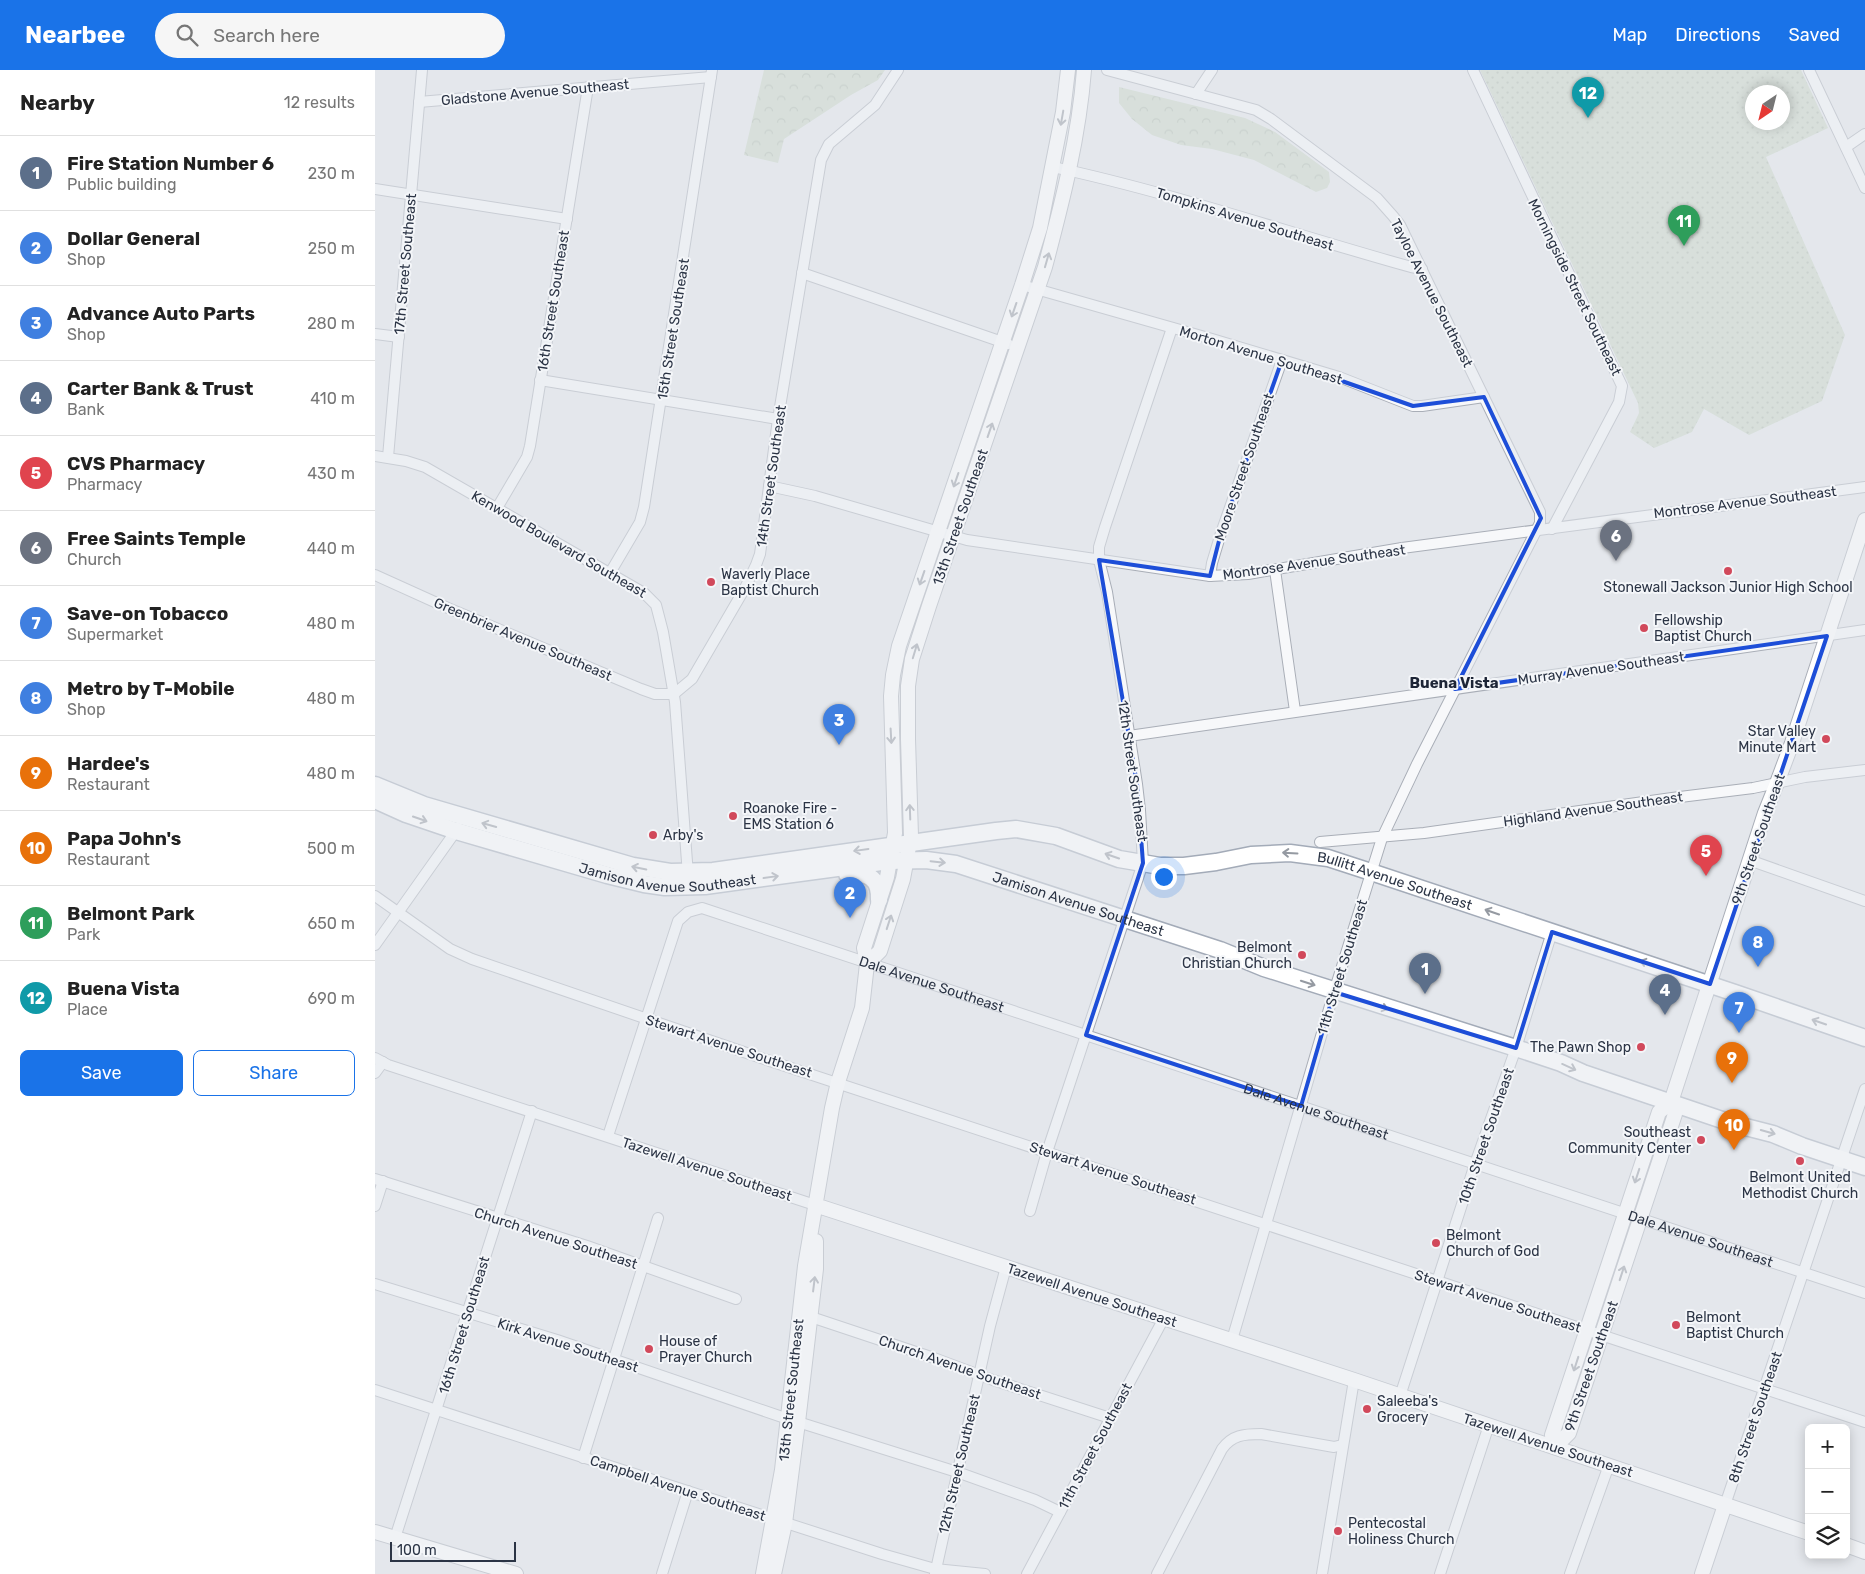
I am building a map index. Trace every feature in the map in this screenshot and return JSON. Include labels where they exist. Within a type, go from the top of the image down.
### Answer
[{"type":"main road","points":[[375,785],[461,824]]},
{"type":"main road","points":[[375,800],[406,814],[461,824]]},
{"type":"main road","name":"Jamison Avenue Southeast","points":[[461,824],[533,846],[633,866],[688,880],[810,872],[891,853],[910,843]]},
{"type":"main road","name":"Bullitt Avenue Southeast","points":[[910,843],[1016,829],[1056,836],[1119,859],[1160,866],[1184,866],[1251,855],[1290,853],[1328,858],[1710,984],[1865,1038]]},
{"type":"main road","name":"Jamison Avenue Southeast","points":[[688,880],[713,871],[891,853],[906,861],[956,864],[1220,950],[1264,968],[1335,992],[1561,1063],[1604,1081],[1734,1124],[1773,1134],[1802,1146],[1865,1167]]},
{"type":"main road","points":[[810,872],[831,876],[855,873],[867,875],[878,887],[879,900]]},
{"type":"street","name":"17th Street Southeast","points":[[388,457],[422,70]]},
{"type":"street","name":"14th Street Southeast","points":[[674,694],[684,687],[699,669],[757,565],[778,419],[821,160],[824,152],[835,137],[875,105],[898,70]]},
{"type":"street","name":"13th Street Southeast","points":[[793,1420],[805,1266],[815,1205],[838,1082],[862,1008],[867,964],[863,948],[879,900],[895,833],[891,730],[893,675],[906,623],[1003,342],[1040,228],[1063,112],[1068,70]]},
{"type":"street","name":"13th Street Southeast","points":[[867,964],[880,951],[903,878],[910,843],[908,686],[913,659],[953,536],[1038,290],[1069,170],[1084,70]]},
{"type":"street","name":"Tayloe Avenue Southeast","points":[[1107,70],[1242,105],[1271,119],[1377,198],[1400,226],[1422,268],[1540,512],[1540,523],[1537,531]]},
{"type":"street","points":[[1197,94],[1212,70]]},
{"type":"street","name":"Morningside Street Southeast","points":[[1473,70],[1622,386],[1619,402],[1552,528]]},
{"type":"street","points":[[1809,70],[1865,188]]},
{"type":"street","name":"Gladstone Avenue Southeast","points":[[419,102],[588,87],[712,73]]},
{"type":"street","name":"15th Street Southeast","points":[[610,573],[642,516],[712,73]]},
{"type":"street","name":"16th Street Southeast","points":[[497,508],[528,452],[588,87]]},
{"type":"street","points":[[1845,147],[1865,134]]},
{"type":"street","name":"Tompkins Avenue Southeast","points":[[1053,167],[1157,192],[1411,268],[1422,268]]},
{"type":"street","points":[[375,189],[567,219]]},
{"type":"street","points":[[803,273],[1018,348]]},
{"type":"street","name":"Morton Avenue Southeast","points":[[1022,285],[1339,377],[1413,406],[1484,397]]},
{"type":"street","name":"12th Street Southeast","points":[[1030,1211],[1047,1152],[1143,863],[1140,810],[1107,592],[1099,560],[1099,546],[1172,328]]},
{"type":"street","points":[[375,334],[399,337]]},
{"type":"street","name":"Moore Street Southeast","points":[[1210,576],[1221,533],[1282,360]]},
{"type":"street","points":[[541,380],[778,419]]},
{"type":"street","name":"Kenwood Boulevard Southeast","points":[[375,456],[388,457],[425,468],[645,593],[656,605],[663,632],[674,694]]},
{"type":"street","name":"Montrose Avenue Southeast","points":[[769,486],[815,496],[967,540],[1210,576],[1248,574],[1402,548],[1865,487]]},
{"type":"street","name":"9th Street Southeast","points":[[1671,1102],[1675,1114],[1569,1435],[1555,1447],[1552,1435],[1659,1112],[1671,1102],[1765,812],[1777,783],[1865,520]]},
{"type":"street","name":"11th Street Southeast","points":[[1232,1340],[1382,838],[1393,812],[1455,689],[1537,531]]},
{"type":"street","points":[[1275,570],[1295,711]]},
{"type":"street","name":"Greenbrier Avenue Southeast","points":[[375,575],[448,608],[641,689],[655,694],[674,694]]},
{"type":"street","name":"Murray Avenue Southeast","points":[[1129,736],[1865,630]]},
{"type":"street","points":[[674,694],[688,880]]},
{"type":"street","name":"Highland Avenue Southeast","points":[[1320,842],[1424,834],[1865,770]]},
{"type":"street","points":[[375,945],[461,824]]},
{"type":"street","points":[[1749,860],[1865,900]]},
{"type":"street","name":"Stewart Avenue Southeast","points":[[375,896],[450,949],[472,959],[646,1019],[1865,1422]]},
{"type":"street","name":"Dale Avenue Southeast","points":[[646,1019],[678,921],[688,912],[695,909],[705,909],[1865,1293]]},
{"type":"street","name":"10th Street Southeast","points":[[1400,1396],[1552,932]]},
{"type":"street","points":[[608,1136],[646,1019]]},
{"type":"street","points":[[375,1073],[379,1060]]},
{"type":"street","name":"Tazewell Avenue Southeast","points":[[379,1060],[815,1205],[1354,1380],[1805,1532]]},
{"type":"street","name":"8th Street Southeast","points":[[1702,1574],[1865,1089]]},
{"type":"street","name":"16th Street Southeast","points":[[395,1538],[532,1111]]},
{"type":"street","points":[[375,1206],[379,1180]]},
{"type":"street","name":"Church Avenue Southeast","points":[[379,1180],[587,1246],[736,1299]]},
{"type":"street","name":"13th Street Southeast","points":[[774,1574],[793,1420],[811,1317],[816,1269],[815,1205]]},
{"type":"street","points":[[583,1458],[658,1218]]},
{"type":"street","name":"12th Street Southeast","points":[[935,1572],[979,1375],[1006,1267]]},
{"type":"street","name":"Kirk Avenue Southeast","points":[[375,1284],[467,1312],[957,1472],[1035,1500],[1060,1512]]},
{"type":"street","name":"Church Avenue Southeast","points":[[811,1317],[1110,1418]]},
{"type":"street","name":"11th Street Southeast","points":[[1027,1574],[1164,1318]]},
{"type":"street","points":[[1322,1574],[1354,1380]]},
{"type":"street","name":"Campbell Avenue Southeast","points":[[375,1390],[935,1572],[985,1574]]},
{"type":"street","points":[[1440,1574],[1489,1425]]},
{"type":"street","points":[[1157,1574],[1226,1443],[1238,1435],[1249,1434],[1334,1447],[1342,1446]]},
{"type":"street","points":[[1570,1574],[1609,1466]]},
{"type":"street","points":[[662,1574],[688,1491]]},
{"type":"street","name":"13th Street Southeast","points":[[763,1574],[780,1521]]},
{"type":"street","points":[[375,1532],[516,1574]]},
{"type":"street","points":[[1850,1547],[1865,1552]]},
{"type":"highlighted area","points":[[1282,360],[1413,406],[1484,397],[1541,518],[1455,689],[1827,636],[1710,984],[1552,932],[1516,1048],[1334,992],[1301,1106],[1086,1035],[1143,863],[1137,784],[1099,560],[1210,576],[1221,533]]},
{"type":"green space","points":[[764,70],[885,70],[878,80],[851,95],[784,139],[778,163],[744,155]]},
{"type":"green space","points":[[1480,70],[1801,70],[1828,128],[1766,157],[1845,335],[1822,401],[1749,435],[1704,409],[1692,432],[1654,448],[1630,432],[1639,413],[1638,403]]},
{"type":"green space","points":[[1119,87],[1245,118],[1275,132],[1329,172],[1330,182],[1327,188],[1316,192],[1254,160],[1212,149],[1181,145],[1152,135],[1132,119],[1119,103]]},
{"type":"place","name":"Buena Vista","points":[[1588,118]]},
{"type":"place","name":"Belmont Park","points":[[1684,246]]},
{"type":"place","name":"Free Saints Temple","points":[[1616,561]]},
{"type":"place","name":"Stonewall Jackson Junior High School","points":[[1728,571]]},
{"type":"place","name":"Waverly Place Baptist Church","points":[[711,582]]},
{"type":"place","name":"Fellowship Baptist Church","points":[[1644,628]]},
{"type":"place","name":"Star Valley Minute Mart","points":[[1826,739]]},
{"type":"place","name":"Advance Auto Parts","points":[[839,745]]},
{"type":"place","name":"Roanoke Fire - EMS Station 6","points":[[733,816]]},
{"type":"place","name":"Arby's","points":[[653,835]]},
{"type":"place","name":"CVS Pharmacy","points":[[1706,876]]},
{"type":"place","name":"Dollar General","points":[[850,918]]},
{"type":"place","name":"Belmont Christian Church","points":[[1302,955]]},
{"type":"place","name":"Metro by T-Mobile","points":[[1758,967]]},
{"type":"place","name":"Fire Station Number 6","points":[[1425,994]]},
{"type":"place","name":"Carter Bank & Trust","points":[[1665,1015]]},
{"type":"place","name":"Save-on Tobacco","points":[[1739,1033]]},
{"type":"place","name":"The Pawn Shop","points":[[1641,1047]]},
{"type":"place","name":"Hardee's","points":[[1732,1083]]},
{"type":"place","name":"Southeast Community Center","points":[[1701,1140]]},
{"type":"place","name":"Papa John's","points":[[1734,1150]]},
{"type":"place","name":"Belmont United Methodist Church","points":[[1800,1161]]},
{"type":"place","name":"Belmont Church of God","points":[[1436,1243]]},
{"type":"place","name":"Belmont Baptist Church","points":[[1676,1325]]},
{"type":"place","name":"House of Prayer Church","points":[[649,1349]]},
{"type":"place","name":"Saleeba's Grocery","points":[[1367,1409]]},
{"type":"place","name":"Pentecostal Holiness Church","points":[[1338,1531]]},
{"type":"district","name":"Buena Vista","points":[[1454,683]]}]
